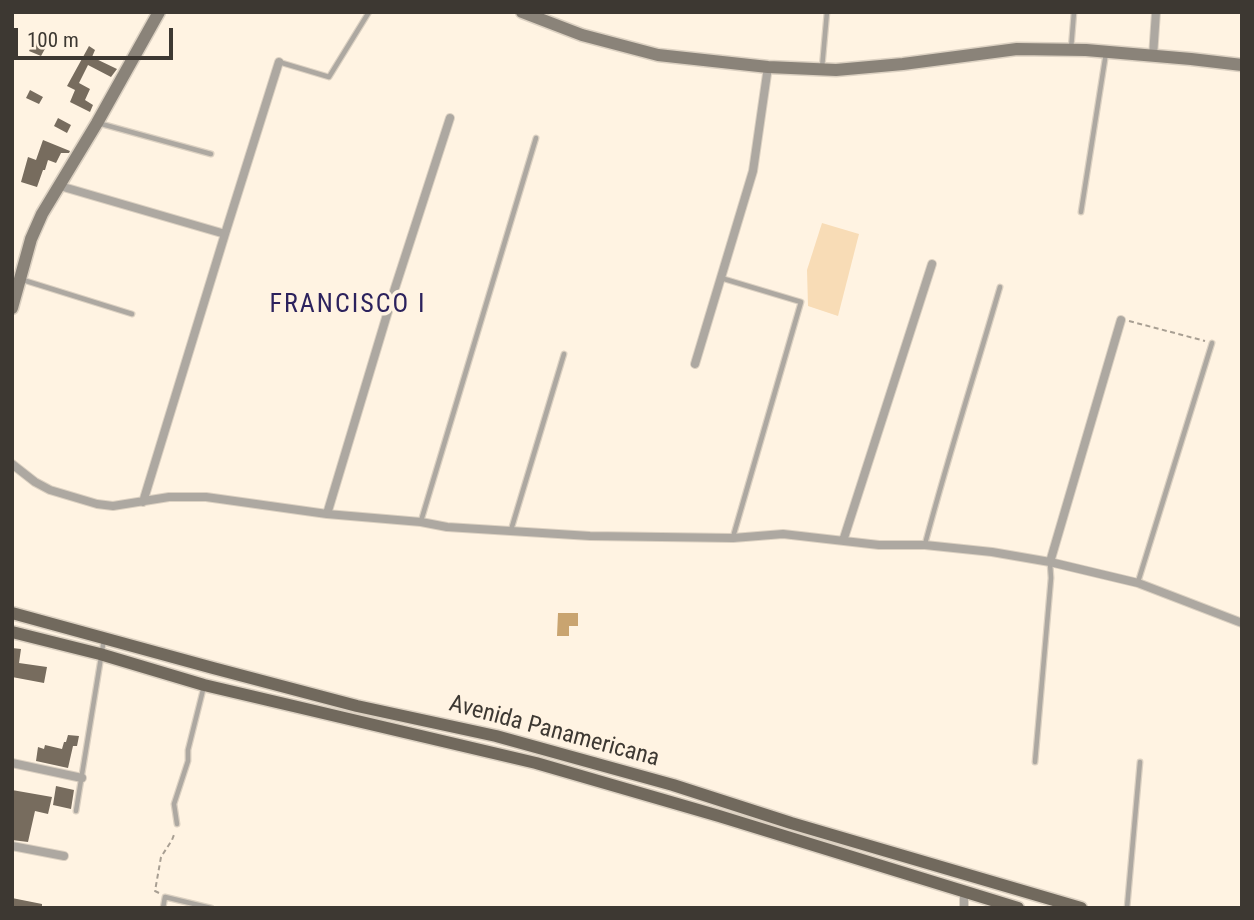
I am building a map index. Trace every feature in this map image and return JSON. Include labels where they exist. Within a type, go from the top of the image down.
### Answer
[{"type":"main road","points":[[12,308],[31,239],[42,214],[159,12]]},
{"type":"main road","points":[[522,12],[582,35],[658,55],[768,67],[836,70],[903,64],[1017,48],[1107,52],[1242,65]]},
{"type":"main road","name":"Avenida Panamericana","points":[[12,613],[244,677],[357,706],[496,736],[674,785],[1081,908]]},
{"type":"main road","name":"Avenida Panamericana","points":[[12,632],[100,654],[204,685],[536,762],[1018,908]]},
{"type":"main road","points":[[241,693],[244,677]]},
{"type":"main road","points":[[353,719],[357,706]]},
{"type":"main road","points":[[422,736],[426,720]]},
{"type":"main road","points":[[668,802],[674,785]]},
{"type":"main road","points":[[855,858],[860,843]]},
{"type":"main road","points":[[1018,908],[1023,891]]},
{"type":"street","points":[[1153,56],[1156,12]]},
{"type":"street","points":[[143,502],[279,62]]},
{"type":"street","points":[[695,364],[753,171],[768,67]]},
{"type":"street","points":[[327,514],[450,118]]},
{"type":"street","points":[[60,186],[225,234]]},
{"type":"street","points":[[843,541],[932,264]]},
{"type":"street","points":[[1050,562],[1121,320]]},
{"type":"street","points":[[12,464],[50,491],[113,506],[169,497],[206,497],[447,527],[590,536],[733,538],[783,534],[879,545],[925,545],[992,552],[1050,562],[1138,583],[1242,623]]},
{"type":"street","points":[[12,763],[82,778]]},
{"type":"street","points":[[12,846],[64,856]]},
{"type":"street","points":[[964,892],[964,908]]},
{"type":"lane","points":[[279,62],[329,78],[369,12]]},
{"type":"lane","points":[[822,69],[827,12]]},
{"type":"lane","points":[[1070,50],[1074,12]]},
{"type":"lane","points":[[1081,212],[1107,52]]},
{"type":"lane","points":[[97,123],[211,154]]},
{"type":"lane","points":[[421,522],[536,138]]},
{"type":"lane","points":[[19,278],[132,314]]},
{"type":"lane","points":[[721,278],[801,302],[733,538]]},
{"type":"lane","points":[[925,545],[945,467],[1000,287]]},
{"type":"lane","points":[[1138,583],[1212,343]]},
{"type":"lane","points":[[511,530],[564,354]]},
{"type":"lane","points":[[1035,762],[1051,578],[1050,562]]},
{"type":"lane","points":[[76,811],[104,637]]},
{"type":"lane","points":[[177,824],[174,804],[188,761],[188,750],[204,685]]},
{"type":"lane","points":[[1127,908],[1140,762]]},
{"type":"lane","points":[[163,908],[165,897],[211,908]]},
{"type":"path","points":[[1121,320],[1212,343]]},
{"type":"path","points":[[165,897],[155,891],[161,857],[172,840],[177,824]]},
{"type":"shaded area","points":[[822,223],[859,234],[838,316],[808,306],[807,270]]},
{"type":"shaded area","points":[[558,613],[578,613],[578,626],[569,626],[569,636],[557,636]]},
{"type":"building","points":[[39,31],[51,38],[41,56],[29,51]]},
{"type":"building","points":[[89,46],[95,50],[92,57],[117,69],[111,77],[88,65],[79,83],[90,89],[85,100],[93,105],[90,112],[70,102],[75,90],[67,86]]},
{"type":"building","points":[[30,90],[43,97],[39,104],[26,98]]},
{"type":"building","points":[[58,118],[71,125],[67,133],[54,126]]},
{"type":"building","points":[[43,140],[70,151],[61,153],[56,163],[48,160],[37,187],[21,182],[28,157],[36,160]]},
{"type":"building","points":[[12,648],[21,649],[19,663],[47,667],[44,683],[12,677]]},
{"type":"building","points":[[68,735],[79,736],[77,746],[73,746],[68,768],[36,761],[38,747],[44,749],[45,745],[62,749]]},
{"type":"building","points":[[56,786],[74,790],[71,809],[53,805]]},
{"type":"building","points":[[12,790],[52,797],[48,814],[35,811],[28,842],[12,840]]},
{"type":"building","points":[[12,898],[42,904],[42,908],[12,908]]},
{"type":"district","name":"FRANCISCO I","points":[[348,305]]}]
